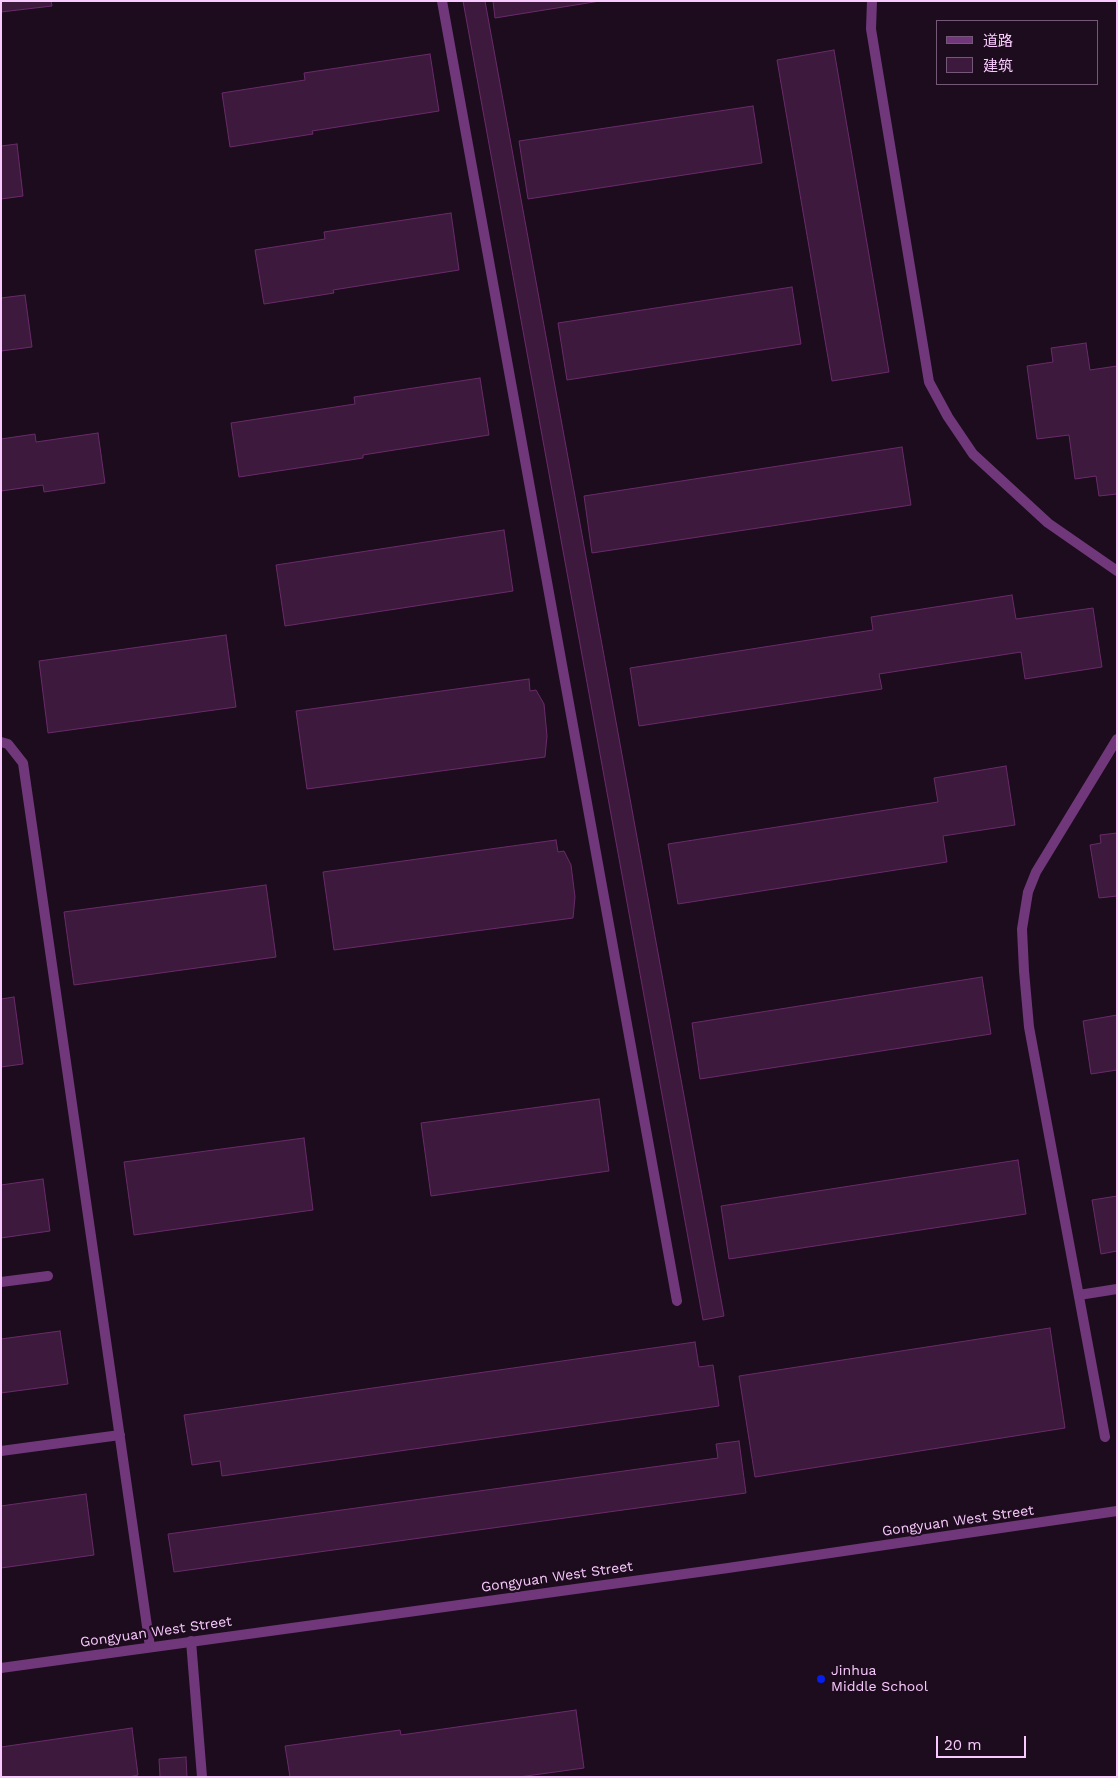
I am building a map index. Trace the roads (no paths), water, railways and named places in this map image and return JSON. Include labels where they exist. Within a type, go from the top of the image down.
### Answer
[{"type":"street","points":[[442,1],[677,1301]]},
{"type":"street","points":[[872,1],[871,30],[929,382],[948,417],[973,454],[1048,523],[1117,571]]},
{"type":"street","points":[[1105,1437],[1029,1027],[1022,929],[1028,892],[1036,872],[1117,739]]},
{"type":"street","points":[[1,742],[8,744],[23,763],[150,1647]]},
{"type":"street","points":[[1,1282],[48,1276]]},
{"type":"street","points":[[1079,1295],[1117,1289]]},
{"type":"street","points":[[1,1451],[120,1435]]},
{"type":"street","name":"Gongyuan West Street","points":[[1,1668],[718,1569],[1117,1511]]},
{"type":"street","points":[[191,1642],[202,1777]]},
{"type":"place","name":"Jinhua Middle School","points":[[821,1679]]}]
